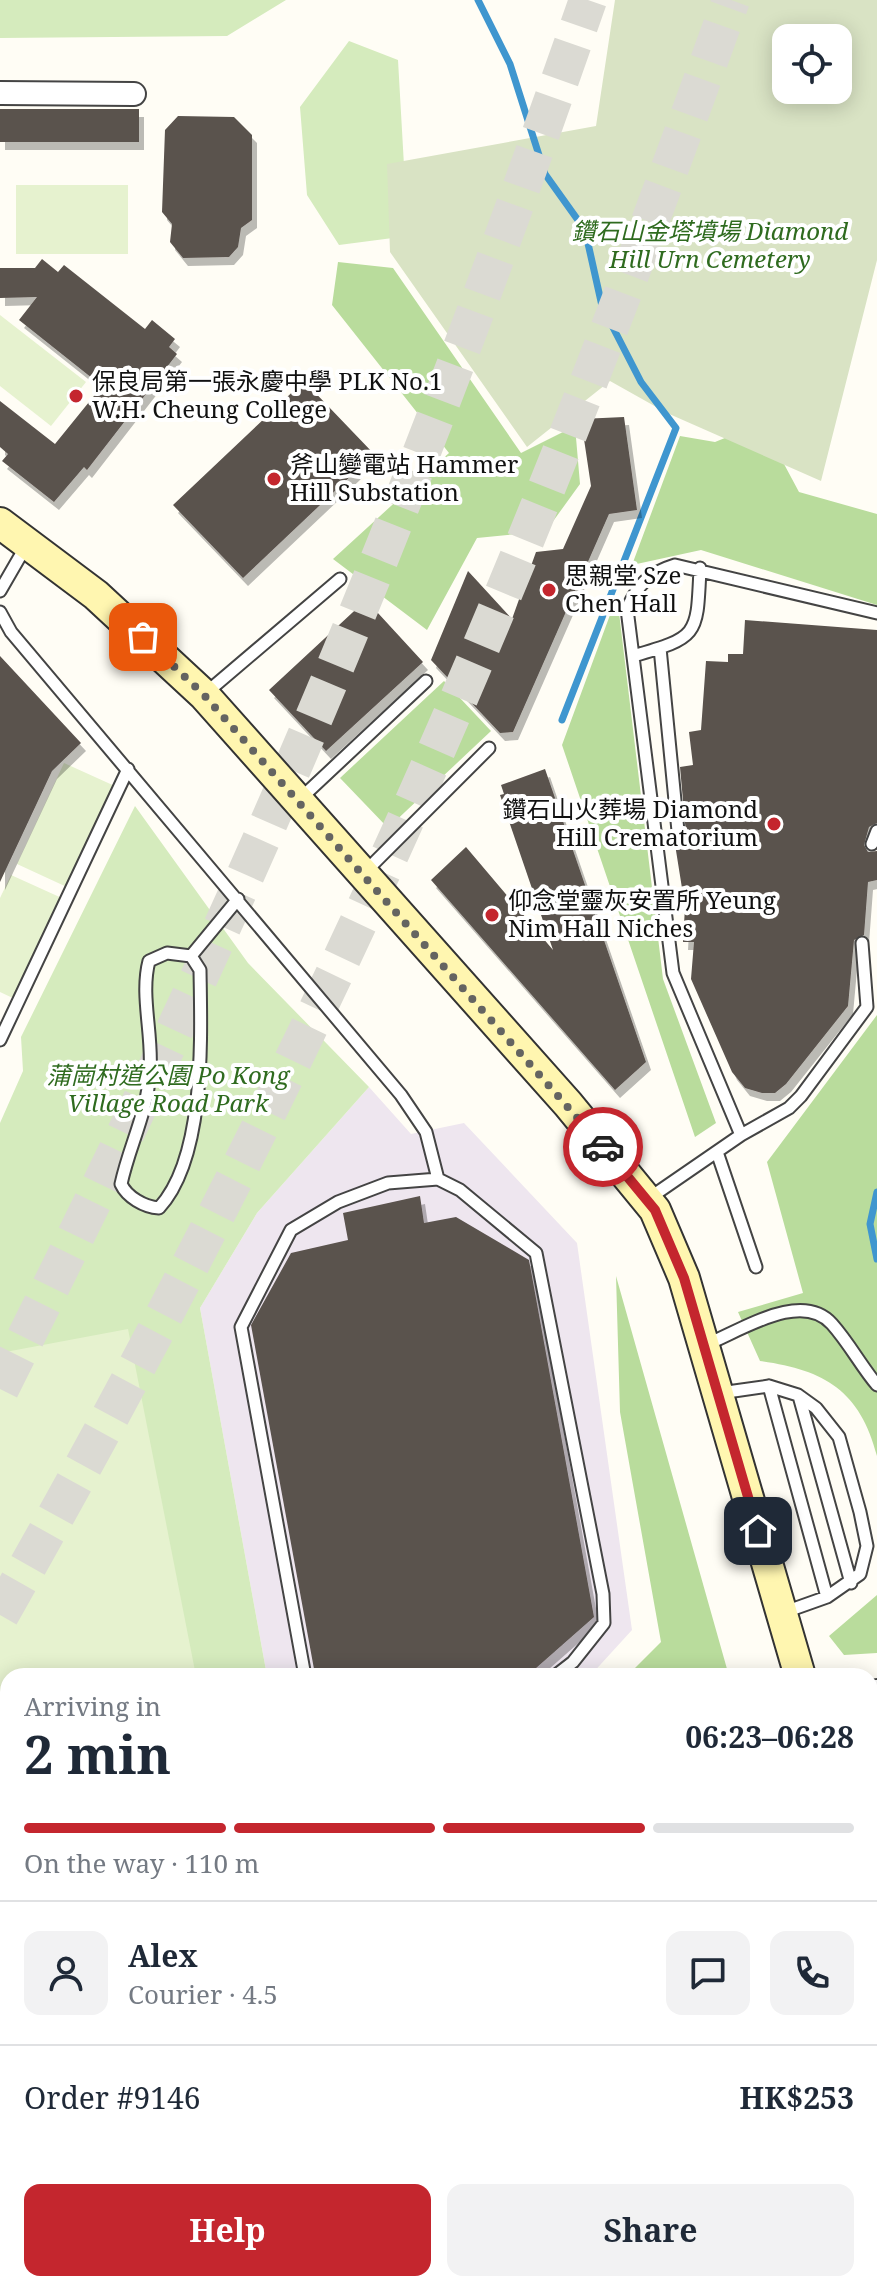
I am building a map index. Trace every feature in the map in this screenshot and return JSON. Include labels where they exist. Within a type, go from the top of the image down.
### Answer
[{"type":"main road","points":[[0,523],[96,595],[204,695],[568,1104],[655,1210],[684,1278],[798,1668]]},
{"type":"street","points":[[0,93],[134,94]]},
{"type":"lane","points":[[0,591],[12,565],[29,542]]},
{"type":"lane","points":[[741,1135],[673,973],[627,609],[638,585],[657,570],[675,565],[700,568],[877,613]]},
{"type":"lane","points":[[633,656],[680,643],[693,630],[698,613],[700,568]]},
{"type":"lane","points":[[204,695],[340,579]]},
{"type":"lane","points":[[0,612],[11,632],[401,1095],[426,1132],[438,1179]]},
{"type":"lane","points":[[660,648],[678,831]]},
{"type":"lane","points":[[298,801],[426,681]]},
{"type":"lane","points":[[363,873],[489,748]]},
{"type":"lane","points":[[0,1040],[128,769]]},
{"type":"lane","points":[[872,844],[877,831]]},
{"type":"lane","points":[[191,956],[238,899]]},
{"type":"lane","points":[[647,1200],[741,1135],[789,1108],[867,1007],[862,943]]},
{"type":"lane","points":[[167,953],[191,956],[200,970],[195,1132],[169,1197],[159,1208],[153,1208],[126,1194],[121,1184],[148,1100],[152,1048],[145,974],[149,961],[167,953]]},
{"type":"lane","points":[[717,1152],[756,1267]]},
{"type":"lane","points":[[304,1668],[241,1327],[291,1230],[338,1202],[388,1183],[438,1179],[460,1190],[536,1253],[603,1594],[604,1623],[565,1668]]},
{"type":"lane","points":[[704,1345],[782,1313],[803,1309],[831,1323],[877,1385]]},
{"type":"lane","points":[[719,1394],[769,1386],[798,1395],[823,1414],[839,1437],[856,1497],[867,1546],[860,1574],[827,1597],[781,1613]]},
{"type":"lane","points":[[769,1386],[827,1597]]},
{"type":"lane","points":[[798,1395],[851,1583]]},
{"type":"shaded area","points":[[369,1087],[411,1134],[464,1123],[577,1243],[632,1630],[597,1668],[266,1668],[200,1308],[257,1213]]},
{"type":"green space","points":[[0,0],[286,0],[227,36],[0,38]]},
{"type":"green space","name":"鑽石山金塔墳場 Diamond Hill Urn Cemetery","points":[[615,0],[877,0],[877,260],[821,481],[667,413],[610,381],[527,447],[390,252],[387,164],[596,126]]},
{"type":"green space","points":[[349,41],[398,60],[408,236],[339,245],[307,195],[300,107]]},
{"type":"green space","points":[[16,185],[128,185],[128,254],[16,254]]},
{"type":"green space","points":[[338,262],[393,268],[521,453],[575,426],[580,484],[546,531],[477,538],[427,630],[333,559],[449,453],[332,305]]},
{"type":"green space","points":[[0,315],[86,382],[51,426],[0,386]]},
{"type":"green space","points":[[762,423],[799,492],[877,514],[877,605],[701,550],[632,565],[680,436],[715,442]]},
{"type":"green space","points":[[617,596],[663,979],[716,1123],[695,1137],[562,745]]},
{"type":"green space","points":[[444,681],[491,731],[388,828],[340,778]]},
{"type":"green space","points":[[64,763],[117,787],[69,888],[17,864]]},
{"type":"green space","name":"蒲崗村道公園 Po Kong Village Road Park","points":[[135,806],[248,963],[369,1087],[257,1213],[200,1308],[266,1668],[0,1668],[0,1123],[23,1071],[21,1037]]},
{"type":"green space","points":[[11,875],[64,899],[17,1000],[0,992],[0,898]]},
{"type":"green space","points":[[877,1015],[877,1456],[870,1433],[849,1399],[836,1387],[803,1370],[760,1361],[738,1312],[803,1293],[767,1162]]},
{"type":"green space","points":[[616,1276],[727,1668],[635,1668],[661,1642],[620,1412]]},
{"type":"green space","points":[[128,1329],[194,1668],[0,1668],[0,1353]]},
{"type":"green space","points":[[877,1595],[877,1653],[844,1655],[829,1636]]},
{"type":"building","points":[[0,109],[139,109],[139,142],[0,142]]},
{"type":"building","points":[[178,116],[234,117],[252,135],[252,220],[241,228],[238,247],[229,257],[183,258],[170,242],[172,224],[162,212],[165,130]]},
{"type":"building","points":[[42,259],[58,272],[64,265],[145,329],[152,320],[175,339],[169,347],[177,354],[87,470],[84,467],[54,502],[2,461],[8,454],[0,447],[0,401],[55,444],[102,386],[19,320],[37,297],[0,298],[0,268],[35,268]]},
{"type":"building","name":"斧山變電站 Hammer Hill Substation","points":[[304,381],[374,454],[243,578],[173,505]]},
{"type":"building","name":"思親堂 Sze Chen Hall","points":[[624,417],[637,510],[609,514],[513,732],[500,733],[431,660],[468,571],[512,619],[536,552],[563,549],[591,486],[581,419]]},
{"type":"building","points":[[366,600],[423,662],[326,751],[269,690]]},
{"type":"building","name":"鑽石山火葬場 Diamond Hill Crematorium","points":[[745,620],[877,630],[877,823],[869,827],[864,845],[868,852],[877,851],[877,880],[868,882],[864,935],[854,940],[848,1006],[786,1084],[775,1093],[745,1088],[732,1072],[691,979],[694,942],[683,942],[685,907],[674,838],[680,839],[686,834],[680,767],[693,765],[689,732],[701,730],[706,661],[728,662],[728,654],[743,654]]},
{"type":"building","points":[[0,656],[81,743],[52,771],[0,882]]},
{"type":"building","name":"仰念堂靈灰安置所 Yeung Nim Hall Niches","points":[[545,769],[646,1062],[615,1090],[431,880],[466,847],[553,950],[500,795],[504,794],[501,785]]},
{"type":"building","points":[[420,1196],[424,1223],[456,1217],[529,1260],[594,1617],[536,1668],[314,1668],[251,1325],[291,1253],[348,1240],[343,1213]]},
{"type":"waterway","points":[[478,0],[510,64],[545,174],[585,230],[602,306],[641,382],[676,428],[562,720]]},
{"type":"waterway","points":[[877,1192],[870,1224],[877,1259]]},
{"type":"tunnel","points":[[0,1389],[178,1022],[321,701],[441,402],[588,0]]},
{"type":"tunnel","points":[[0,1615],[212,1223],[311,1023],[405,821],[493,618],[576,414],[731,0]]},
{"type":"way so far","points":[[143,637],[204,695],[603,1147]]},
{"type":"place","name":"保良局第一張永慶中學 PLK No.1 W.H. Cheung College","points":[[76,396]]},
{"type":"place","name":"斧山變電站 Hammer Hill Substation","points":[[274,479]]},
{"type":"place","name":"思親堂 Sze Chen Hall","points":[[549,590]]},
{"type":"place","name":"鑽石山火葬場 Diamond Hill Crematorium","points":[[774,824]]},
{"type":"place","name":"仰念堂靈灰安置所 Yeung Nim Hall Niches","points":[[492,915]]},
{"type":"route","points":[[603,1147],[655,1210],[684,1278],[758,1531]]}]
